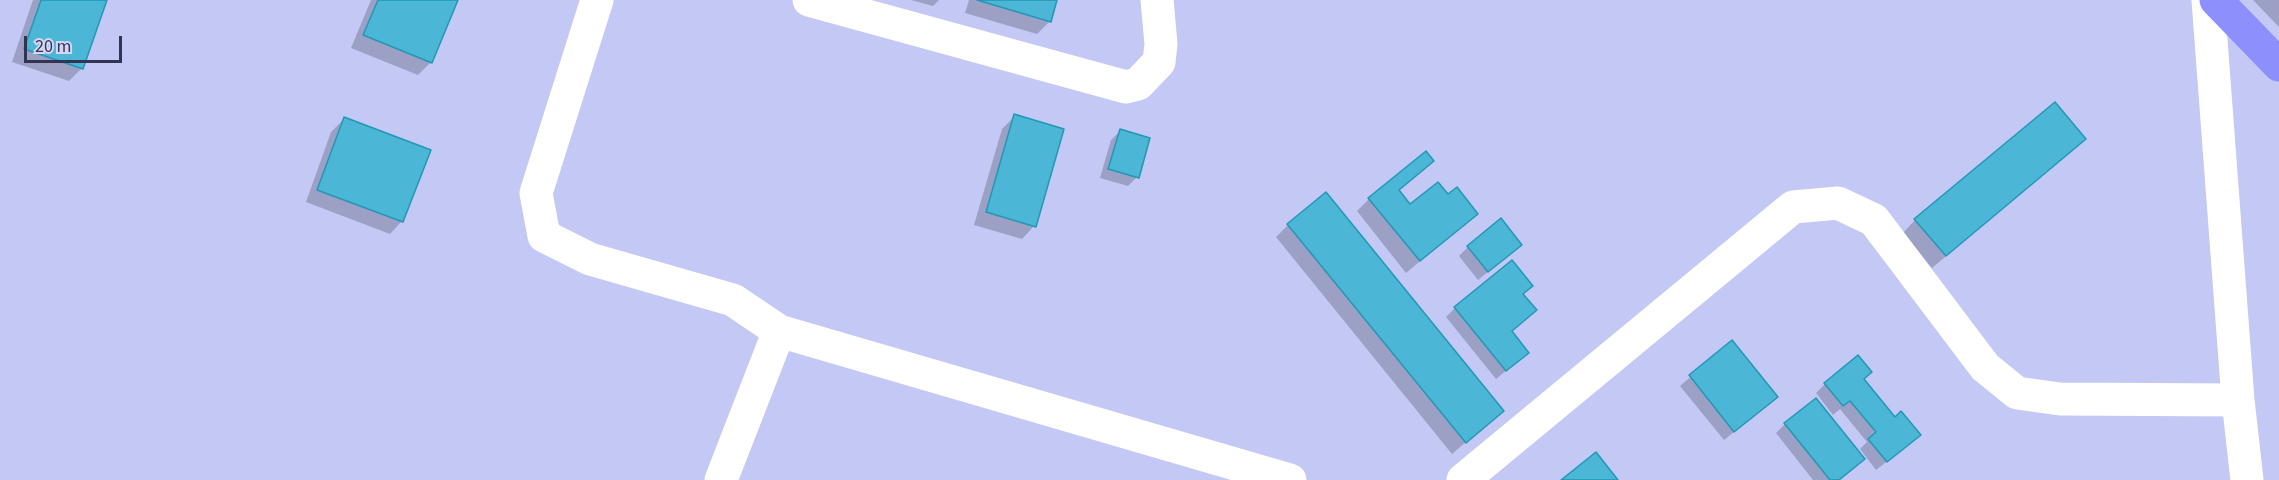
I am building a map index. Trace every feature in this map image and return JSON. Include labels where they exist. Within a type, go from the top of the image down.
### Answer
[{"type":"highway","points":[[2216,0],[2279,64]]},
{"type":"street","points":[[597,0],[536,193],[544,236],[590,259],[733,300],[779,331],[1290,480]]},
{"type":"street","points":[[809,0],[1126,87],[1138,84],[1159,62],[1161,44],[1157,0]]},
{"type":"street","points":[[2208,0],[2238,400],[2247,480]]},
{"type":"street","points":[[1463,480],[1793,207],[1838,203],[1874,220],[1985,367],[2018,393],[2060,399],[2238,400]]},
{"type":"street","points":[[721,480],[779,331]]},
{"type":"building","points":[[41,0],[107,0],[83,69],[24,49]]},
{"type":"building","points":[[378,0],[458,0],[432,63],[363,35]]},
{"type":"building","points":[[977,0],[1057,0],[1051,22]]},
{"type":"building","points":[[2055,102],[2086,139],[1946,256],[1914,219]]},
{"type":"building","points":[[1014,114],[1064,129],[1036,227],[986,212]]},
{"type":"building","points":[[344,117],[431,150],[403,222],[317,190]]},
{"type":"building","points":[[1120,129],[1150,138],[1139,178],[1108,169]]},
{"type":"building","points":[[1426,151],[1434,161],[1399,190],[1410,204],[1438,182],[1448,194],[1457,187],[1478,214],[1420,261],[1368,198]]},
{"type":"building","points":[[1326,192],[1504,411],[1466,443],[1287,224]]},
{"type":"building","points":[[1501,218],[1522,245],[1488,272],[1467,246]]},
{"type":"building","points":[[1512,260],[1533,286],[1523,294],[1537,310],[1512,331],[1529,353],[1506,371],[1454,307]]},
{"type":"building","points":[[1732,340],[1778,397],[1734,432],[1689,375]]},
{"type":"building","points":[[1858,355],[1872,372],[1864,379],[1895,417],[1901,411],[1921,435],[1887,462],[1868,439],[1876,432],[1850,401],[1843,406],[1824,383]]},
{"type":"building","points":[[1816,398],[1865,459],[1839,480],[1830,480],[1784,423]]},
{"type":"building","points":[[1596,452],[1618,480],[1561,480]]}]
